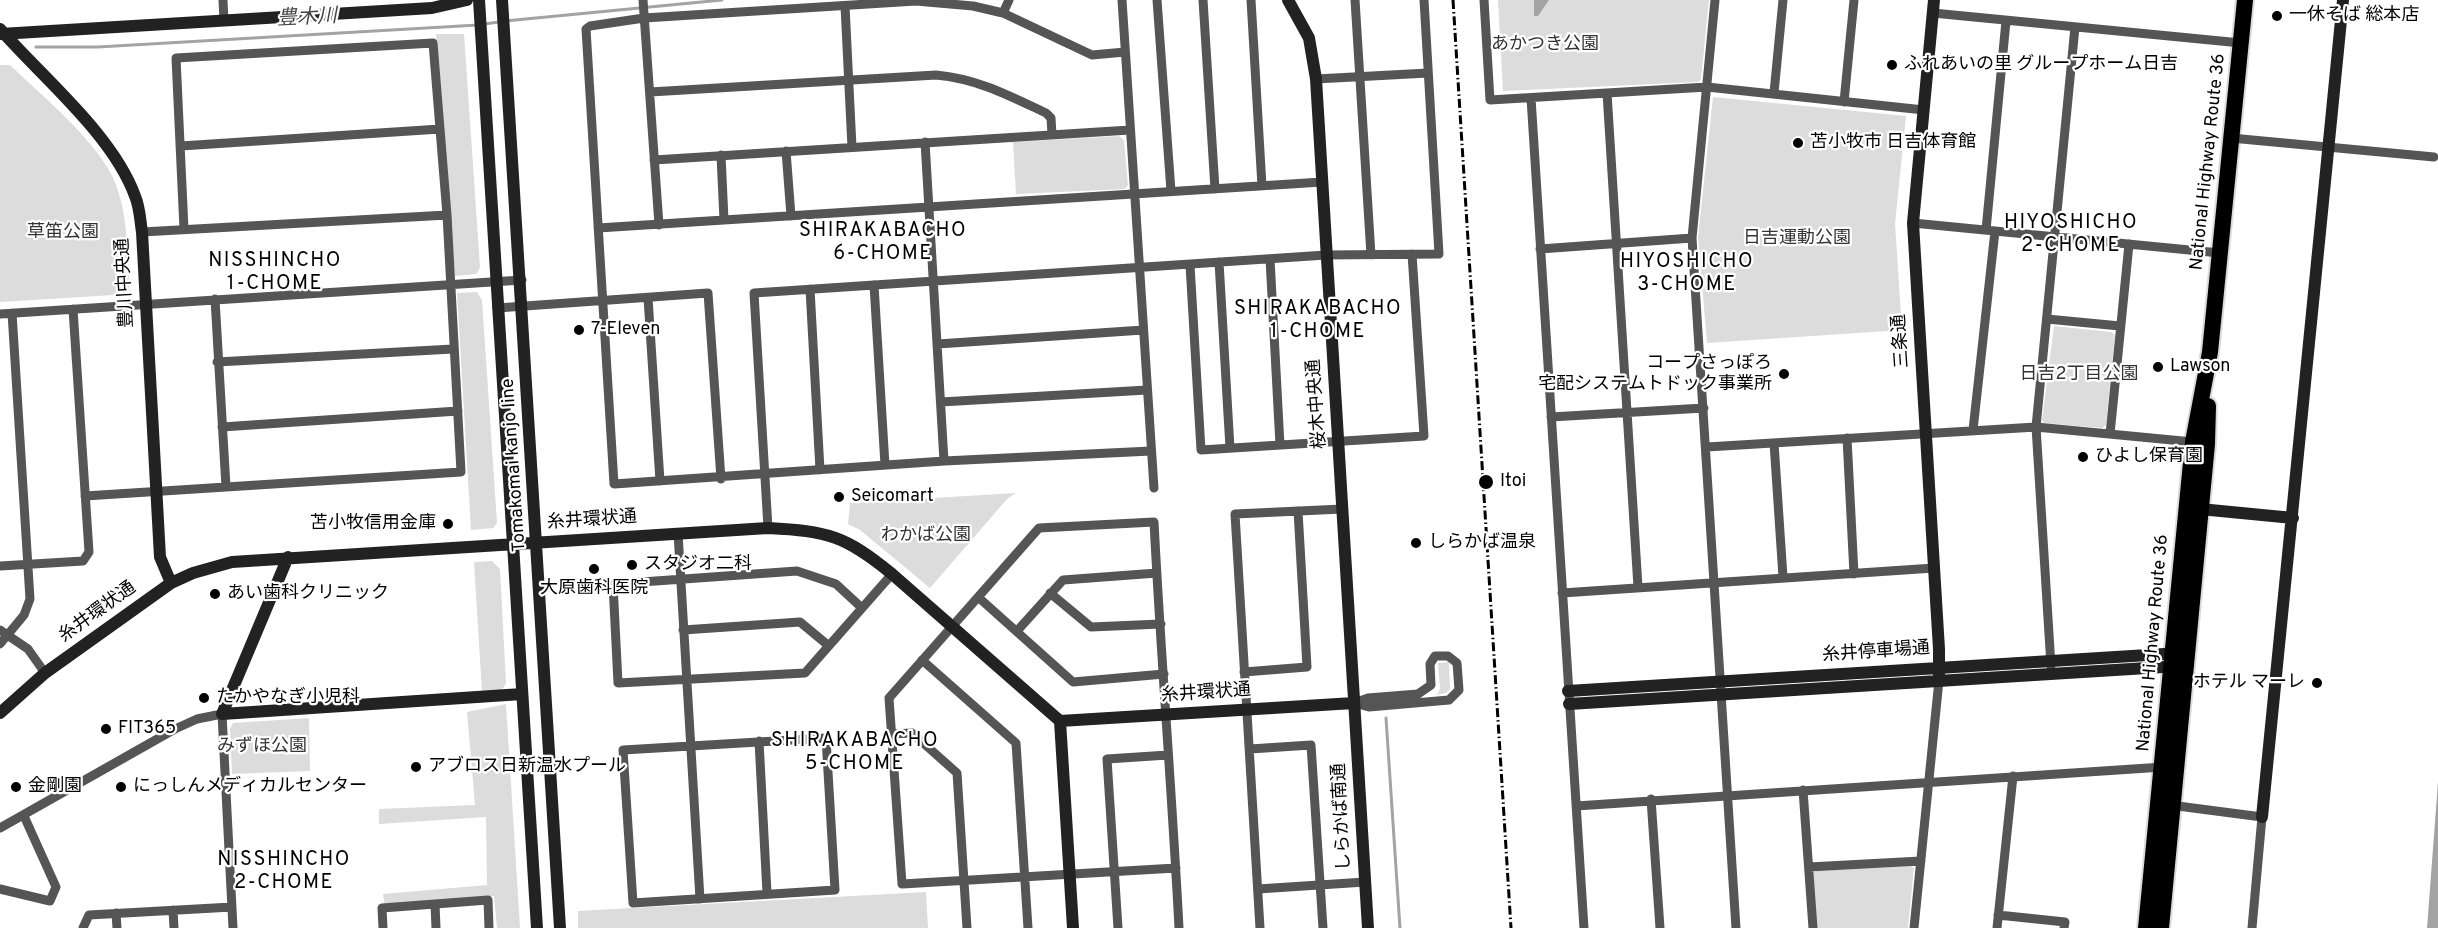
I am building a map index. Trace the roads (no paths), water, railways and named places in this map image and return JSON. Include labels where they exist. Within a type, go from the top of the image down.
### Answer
[{"type":"highway","name":"National Highway Route 36","points":[[2146,928],[2166,805],[2179,660],[2193,442],[2208,363],[2245,0]]},
{"type":"highway","name":"National Highway Route 36","points":[[2179,660],[2207,444],[2208,363]]},
{"type":"highway","name":"National Highway Route 36","points":[[2161,928],[2166,805]]},
{"type":"street","points":[[223,0],[224,21]]},
{"type":"street","points":[[1,32],[224,21],[467,0]]},
{"type":"street","points":[[643,0],[658,225]]},
{"type":"street","points":[[1003,13],[1009,0]]},
{"type":"street","points":[[1122,0],[1154,488]]},
{"type":"street","points":[[1157,0],[1170,191]]},
{"type":"street","points":[[1203,0],[1215,189]]},
{"type":"street","points":[[1251,0],[1262,186]]},
{"type":"street","name":"桜木中央通","points":[[1288,0],[1309,38],[1316,79],[1354,703]]},
{"type":"street","points":[[1355,0],[1371,255]]},
{"type":"street","points":[[768,528],[754,293],[1326,255],[1439,254],[1424,0]]},
{"type":"street","points":[[1484,0],[1490,100],[1707,87],[1924,110]]},
{"type":"street","points":[[1715,0],[1692,238],[1736,928]]},
{"type":"street","points":[[1774,93],[1783,0]]},
{"type":"street","points":[[1844,102],[1854,0]]},
{"type":"street","points":[[2252,928],[2343,0]]},
{"type":"street","points":[[1125,52],[1092,55],[1003,13],[973,6],[916,1],[644,15],[590,26],[586,29],[615,484],[944,461],[1151,451]]},
{"type":"street","name":"Tomakomai kanjo line","points":[[480,5],[537,928]]},
{"type":"street","name":"Tomakomai kanjo line","points":[[503,5],[522,280],[560,928]]},
{"type":"street","points":[[845,6],[852,147]]},
{"type":"street","points":[[1934,6],[2006,21],[2241,43]]},
{"type":"street","name":"三条通","points":[[1934,6],[1913,223],[1939,680]]},
{"type":"street","points":[[1973,430],[2006,21]]},
{"type":"street","points":[[2051,674],[2036,427],[2075,27]]},
{"type":"street","name":"豊川中央通","points":[[1,32],[84,119],[113,153],[136,197],[142,232],[160,557],[171,583]]},
{"type":"street","points":[[86,496],[461,472],[447,215],[432,44],[176,58],[184,229]]},
{"type":"street","points":[[1316,79],[1428,73]]},
{"type":"street","points":[[650,92],[936,75],[982,83],[1046,113],[1051,118],[1052,134]]},
{"type":"street","points":[[1607,93],[1638,587]]},
{"type":"street","points":[[1531,98],[1584,928]]},
{"type":"street","points":[[181,146],[440,129]]},
{"type":"street","points":[[654,160],[1130,129]]},
{"type":"street","points":[[2231,138],[2434,157]]},
{"type":"street","points":[[925,142],[944,461]]},
{"type":"street","points":[[786,151],[791,216]]},
{"type":"street","points":[[721,155],[724,220]]},
{"type":"street","points":[[598,228],[1322,182]]},
{"type":"street","points":[[142,232],[447,215]]},
{"type":"street","points":[[1913,223],[2220,253]]},
{"type":"street","points":[[1540,249],[1692,238]]},
{"type":"street","points":[[2110,434],[2129,244]]},
{"type":"street","points":[[1190,265],[1201,450],[1424,436],[1413,254]]},
{"type":"street","points":[[1270,259],[1280,445]]},
{"type":"street","points":[[1219,262],[1230,448]]},
{"type":"street","points":[[0,314],[522,280]]},
{"type":"street","points":[[874,285],[885,465]]},
{"type":"street","points":[[810,289],[820,470]]},
{"type":"street","points":[[497,308],[708,293],[721,478]]},
{"type":"street","points":[[648,298],[660,482]]},
{"type":"street","points":[[215,299],[226,487]]},
{"type":"street","points":[[0,566],[83,561],[89,552],[74,309]]},
{"type":"street","points":[[0,644],[4,632],[24,615],[30,599],[12,313]]},
{"type":"street","points":[[2047,319],[2120,326]]},
{"type":"street","points":[[938,344],[1143,330]]},
{"type":"street","points":[[218,362],[453,349]]},
{"type":"street","points":[[941,402],[1147,390]]},
{"type":"street","points":[[1551,417],[1704,408]]},
{"type":"street","points":[[222,427],[458,411]]},
{"type":"street","points":[[1707,447],[2036,427],[2193,442]]},
{"type":"street","points":[[1847,438],[1854,574]]},
{"type":"street","points":[[1774,443],[1783,577]]},
{"type":"street","points":[[1260,928],[1235,514],[1342,508]]},
{"type":"street","points":[[2200,509],[2293,518]]},
{"type":"street","points":[[1244,672],[1307,667],[1298,511]]},
{"type":"street","points":[[1176,868],[902,884],[889,698],[1039,528],[1154,522],[1165,716],[1176,868],[1179,928]]},
{"type":"street","name":"糸井環状通","points":[[0,713],[45,673],[171,583],[193,573],[232,561],[768,528],[831,535],[864,551],[1059,721],[1354,703]]},
{"type":"street","points":[[678,533],[700,899]]},
{"type":"street","points":[[233,928],[222,714],[288,556]]},
{"type":"street","points":[[1562,592],[1934,568]]},
{"type":"street","points":[[862,608],[836,584],[797,571],[613,584],[618,683],[805,673],[892,574]]},
{"type":"street","points":[[1017,631],[1062,580],[1157,573]]},
{"type":"street","points":[[1050,593],[1091,627],[1161,624]]},
{"type":"street","points":[[978,597],[1073,682],[1164,674]]},
{"type":"street","points":[[683,630],[800,622],[829,646]]},
{"type":"street","points":[[4,632],[28,649],[45,673]]},
{"type":"street","points":[[1448,656],[1457,663],[1459,690],[1449,700],[1369,707],[1354,703],[1368,698],[1418,694],[1431,685],[1430,664],[1435,657],[1448,656]]},
{"type":"street","points":[[922,660],[1016,743],[1028,928]]},
{"type":"street","name":"糸井停車場通","points":[[1568,691],[2050,661],[2179,660]]},
{"type":"street","name":"糸井停車場通","points":[[1569,704],[2051,674],[2179,660]]},
{"type":"street","points":[[1914,928],[1939,680]]},
{"type":"street","points":[[0,828],[175,729],[197,719],[222,714],[522,694]]},
{"type":"street","name":"しらかば南通","points":[[1354,703],[1368,928]]},
{"type":"street","points":[[1059,721],[1073,928]]},
{"type":"street","points":[[892,734],[912,733],[957,772],[967,928]]},
{"type":"street","points":[[826,738],[835,890],[633,903],[623,750],[759,741],[826,738]]},
{"type":"street","points":[[759,741],[766,894]]},
{"type":"street","points":[[1250,749],[1311,745],[1323,928]]},
{"type":"street","points":[[1118,928],[1107,759],[1168,755]]},
{"type":"street","points":[[1576,806],[2170,766]]},
{"type":"street","points":[[1997,928],[2013,776]]},
{"type":"street","points":[[1803,790],[1813,928]]},
{"type":"street","points":[[1651,800],[1660,928]]},
{"type":"street","points":[[2166,805],[2262,817]]},
{"type":"street","points":[[0,889],[50,901],[56,887],[24,816]]},
{"type":"street","points":[[1809,867],[1921,861]]},
{"type":"street","points":[[1258,889],[1365,882]]},
{"type":"street","points":[[383,928],[382,908],[488,900],[489,928]]},
{"type":"street","points":[[435,904],[436,928]]},
{"type":"street","points":[[83,928],[89,915],[232,907]]},
{"type":"street","points":[[173,910],[174,928]]},
{"type":"street","points":[[116,913],[117,928]]},
{"type":"street","points":[[1998,915],[2065,922],[2064,928]]},
{"type":"waterway","name":"豊木川","points":[[505,21],[722,0]]},
{"type":"waterway","name":"豊木川","points":[[484,24],[499,22]]},
{"type":"waterway","name":"豊木川","points":[[36,47],[98,47],[478,25]]},
{"type":"waterway","points":[[1386,718],[1400,928]]},
{"type":"railway","points":[[1453,0],[1511,928]]},
{"type":"place","name":"一休そば 総本店","points":[[2277,16]]},
{"type":"place","name":"ふれあいの里 グループホーム日吉","points":[[1892,65]]},
{"type":"place","name":"苫小牧市 日吉体育館","points":[[1798,143]]},
{"type":"place","name":"7-Eleven","points":[[579,330]]},
{"type":"place","name":"Lawson","points":[[2158,367]]},
{"type":"place","name":"コープさっぽろ 宅配システムトドック事業所","points":[[1784,374]]},
{"type":"place","name":"ひよし保育園","points":[[2083,457]]},
{"type":"place","name":"Itoi","points":[[1486,482]]},
{"type":"place","name":"Seicomart","points":[[839,497]]},
{"type":"place","name":"苫小牧信用金庫","points":[[448,524]]},
{"type":"place","name":"しらかば温泉","points":[[1416,543]]},
{"type":"place","name":"スタジオ二科","points":[[632,565]]},
{"type":"place","name":"大原歯科医院","points":[[594,569]]},
{"type":"place","name":"あい歯科クリニック","points":[[215,594]]},
{"type":"place","name":"ホテル マーレ","points":[[2317,683]]},
{"type":"place","name":"たかやなぎ小児科","points":[[204,698]]},
{"type":"place","name":"FIT365","points":[[106,729]]},
{"type":"place","name":"アブロス日新温水プール","points":[[416,767]]},
{"type":"place","name":"金剛園","points":[[16,787]]},
{"type":"place","name":"にっしんメディカルセンター","points":[[121,787]]},
{"type":"district","name":"HIYOSHICHO 2-CHOME","points":[[2071,236]]},
{"type":"district","name":"SHIRAKABACHO 6-CHOME","points":[[883,244]]},
{"type":"district","name":"NISSHINCHO 1-CHOME","points":[[275,274]]},
{"type":"district","name":"HIYOSHICHO 3-CHOME","points":[[1687,274]]},
{"type":"district","name":"SHIRAKABACHO 1-CHOME","points":[[1318,322]]},
{"type":"district","name":"SHIRAKABACHO 5-CHOME","points":[[855,754]]},
{"type":"district","name":"NISSHINCHO 2-CHOME","points":[[284,872]]},
{"type":"park label","name":"あかつき公園","points":[[1545,45]]},
{"type":"park label","name":"草笛公園","points":[[63,233]]},
{"type":"park label","name":"日吉運動公園","points":[[1797,239]]},
{"type":"park label","name":"日吉2丁目公園","points":[[2079,375]]},
{"type":"park label","name":"わかば公園","points":[[926,536]]},
{"type":"park label","name":"みずほ公園","points":[[262,747]]}]
